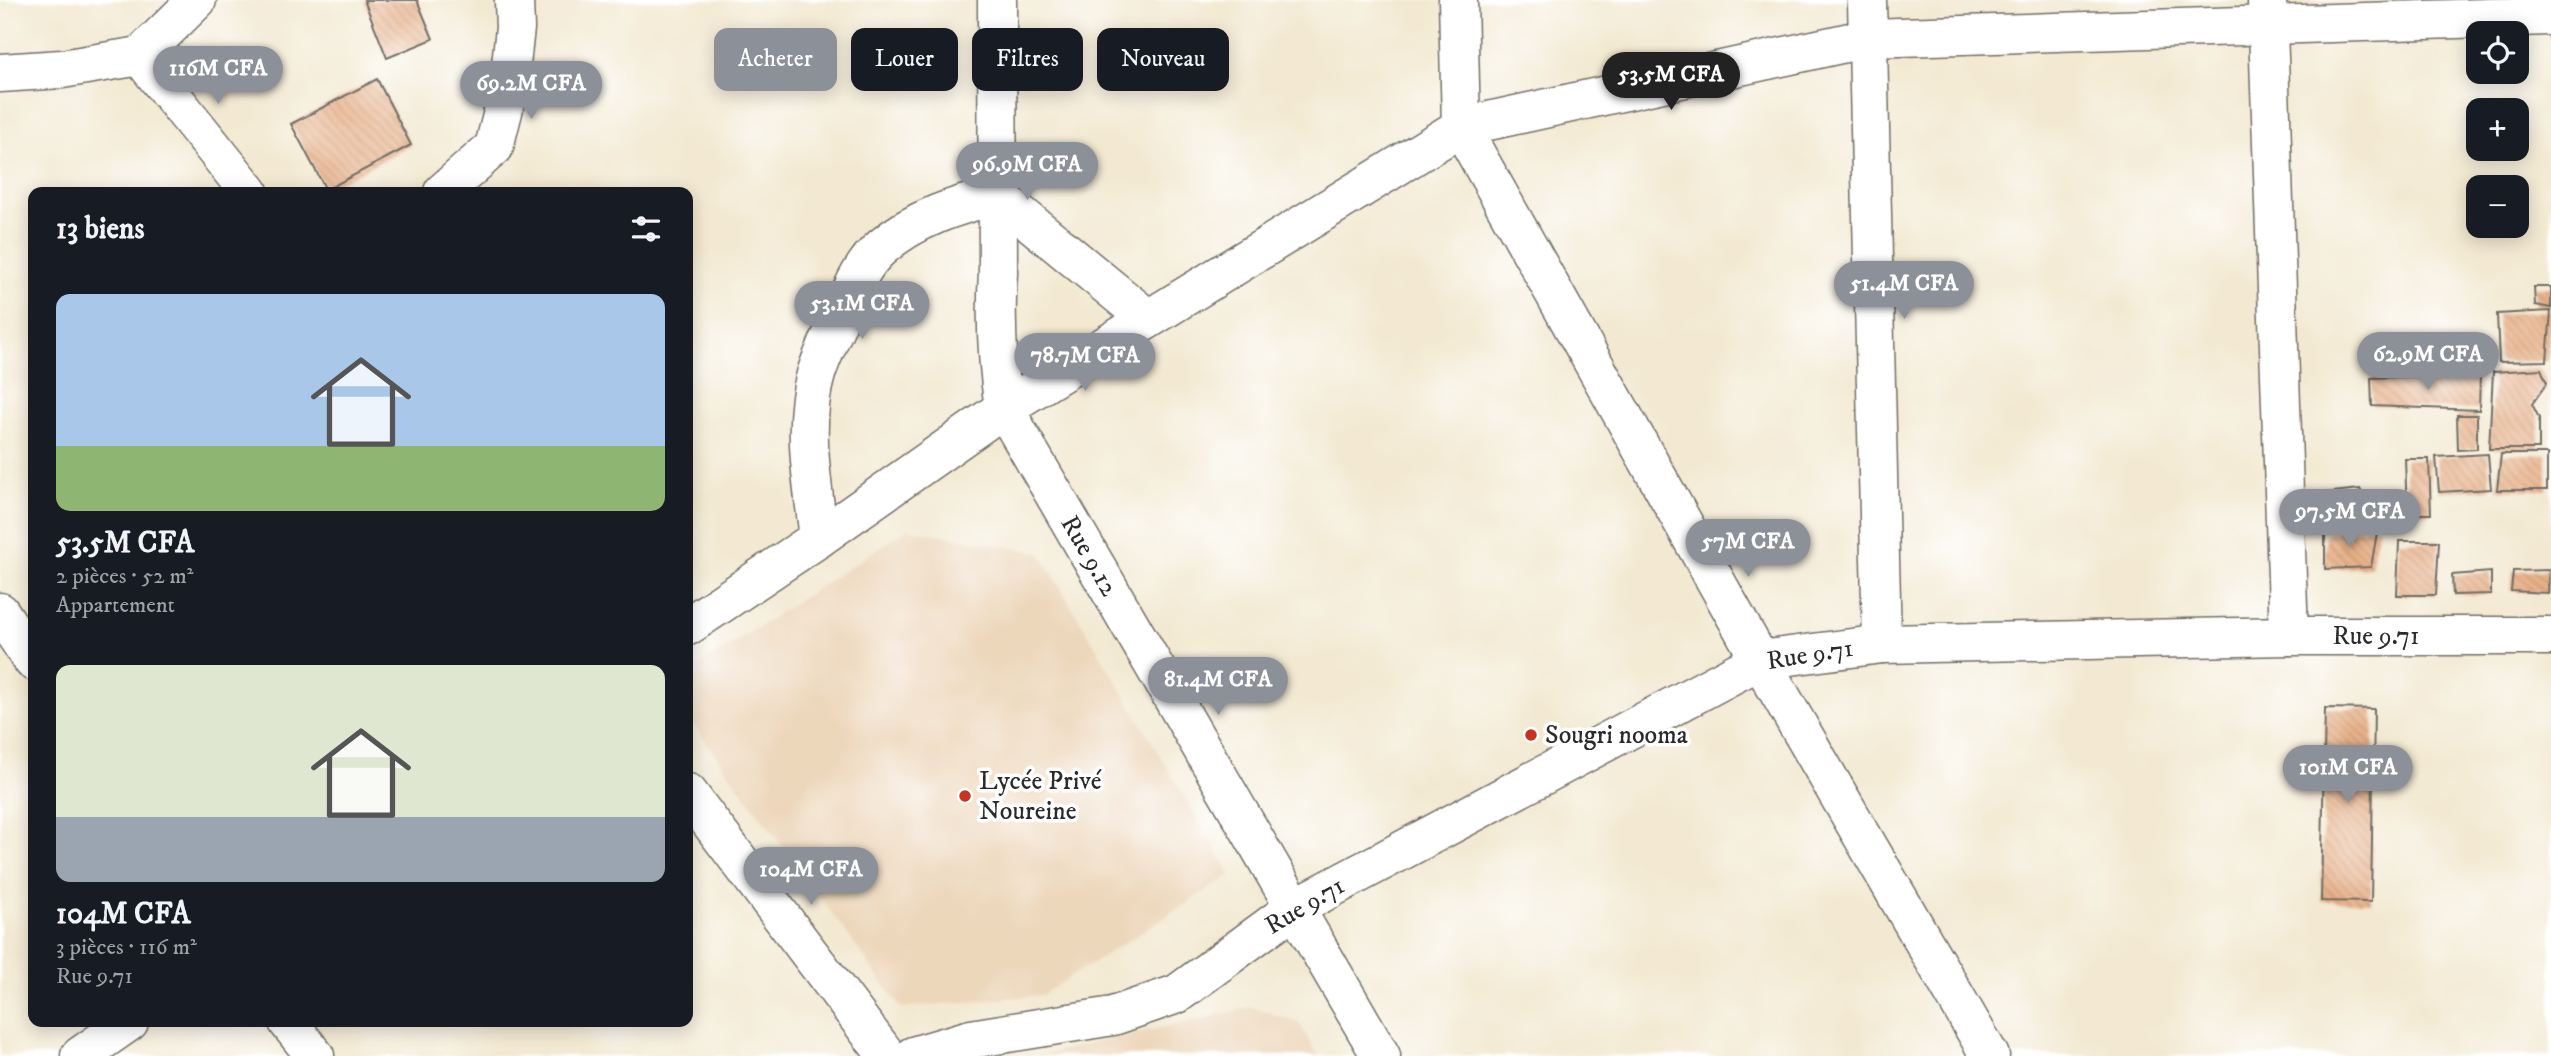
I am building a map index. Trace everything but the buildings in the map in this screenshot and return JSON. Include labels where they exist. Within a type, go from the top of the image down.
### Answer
[{"type":"street","points":[[0,73],[62,69],[140,56],[197,0]]},
{"type":"street","points":[[449,187],[494,147],[508,92],[515,28],[514,0]]},
{"type":"street","name":"Rue 9.12","points":[[997,0],[998,195],[995,317],[997,362],[1004,408],[1381,1056]]},
{"type":"street","points":[[1458,0],[1461,127],[1759,660],[1990,1056]]},
{"type":"street","points":[[1867,0],[1882,644]]},
{"type":"street","points":[[2267,13],[2290,636]]},
{"type":"street","points":[[693,623],[1004,408],[1461,127],[1868,38],[2267,13],[2551,16]]},
{"type":"street","points":[[140,56],[245,187]]},
{"type":"street","points":[[819,538],[810,465],[811,400],[816,373],[859,274],[881,247],[922,220],[953,206],[998,195],[1148,319]]},
{"type":"street","points":[[0,612],[28,654]]},
{"type":"street","name":"Rue 9.71","points":[[913,1056],[971,1039],[1113,1016],[1177,994],[1294,908],[1759,660],[1882,644],[2290,636],[2551,636]]},
{"type":"street","points":[[693,800],[887,1056]]},
{"type":"street","points":[[80,1056],[122,1027]]},
{"type":"street","points":[[292,1027],[315,1056]]},
{"type":"shaded area","name":"Lycée Privé Noureine","points":[[908,529],[1040,553],[1231,875],[1042,995],[901,1008],[693,724],[693,670]]},
{"type":"shaded area","points":[[1252,1007],[1299,1023],[1318,1056],[1038,1056]]},
{"type":"place","name":"Sougri nooma","points":[[1531,735]]},
{"type":"place","name":"Lycée Privé Noureine","points":[[965,796]]}]
